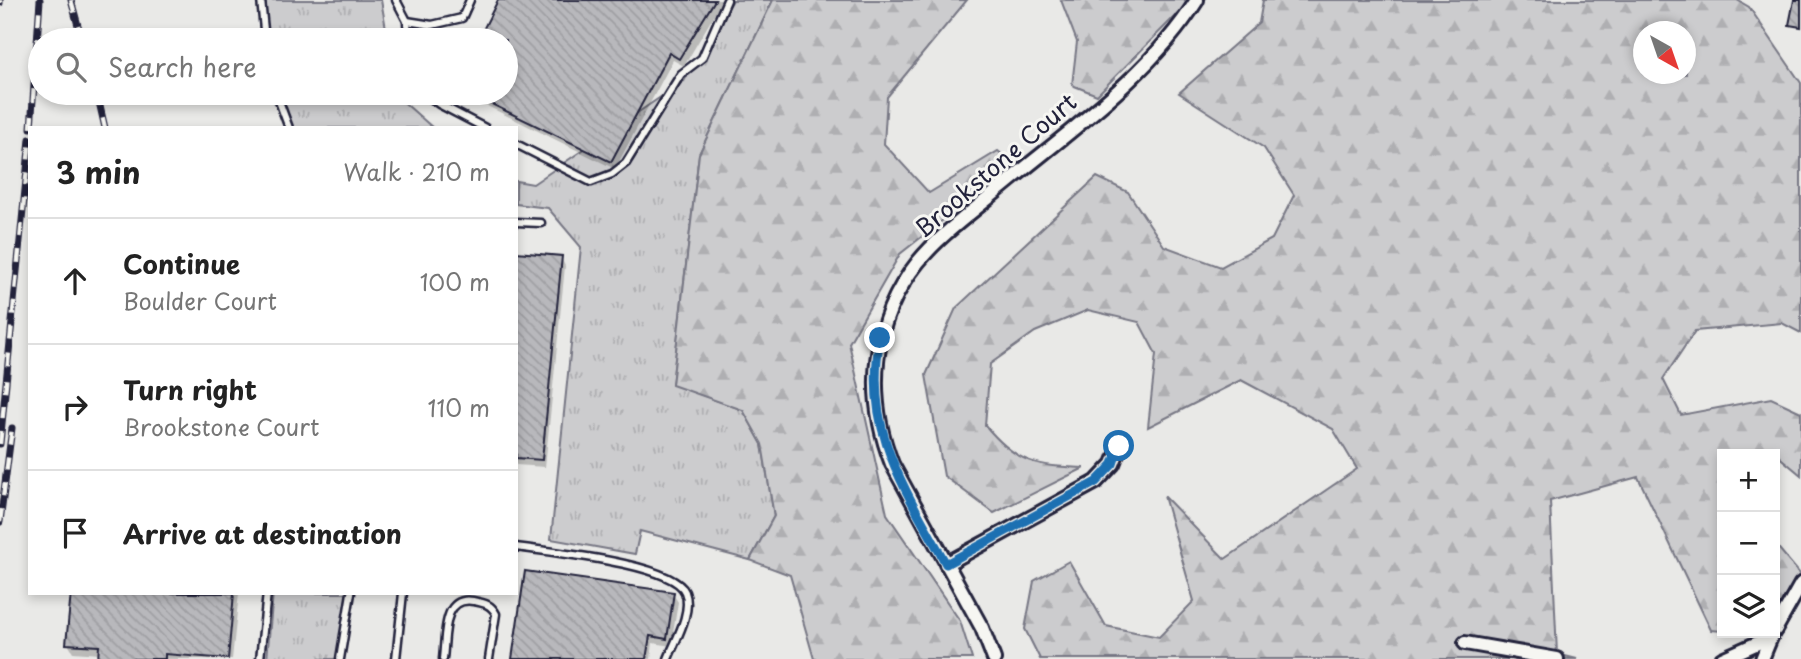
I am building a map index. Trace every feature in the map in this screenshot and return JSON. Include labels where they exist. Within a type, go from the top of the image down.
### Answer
[{"type":"street","name":"Brookstone Court","points":[[993,659],[982,628],[892,464],[877,413],[876,361],[894,300],[905,280],[934,244],[1130,78],[1173,34],[1197,0]]},
{"type":"street","points":[[946,564],[1096,482],[1113,464],[1119,446]]},
{"type":"street","points":[[1780,621],[1801,584]]},
{"type":"street","points":[[1722,659],[1763,638]]},
{"type":"street","points":[[1762,659],[1771,638]]},
{"type":"street","points":[[1465,643],[1557,659]]},
{"type":"lane","points":[[261,0],[264,28]]},
{"type":"lane","points":[[396,0],[407,21],[407,28]]},
{"type":"lane","points":[[407,21],[432,25],[462,18],[470,0]]},
{"type":"lane","points":[[518,145],[592,182],[612,174],[626,163],[681,74],[702,58],[727,0]]},
{"type":"lane","points":[[280,105],[288,126]]},
{"type":"lane","points":[[441,105],[481,126]]},
{"type":"lane","points":[[518,222],[541,223]]},
{"type":"lane","points":[[518,547],[611,561],[672,579],[684,591],[687,601],[682,626],[667,659]]},
{"type":"lane","points":[[260,659],[267,595]]},
{"type":"lane","points":[[340,659],[351,595]]},
{"type":"lane","points":[[396,659],[403,595]]},
{"type":"lane","points":[[443,659],[449,612],[454,604],[462,599],[485,603],[496,614],[489,659]]},
{"type":"green space","points":[[257,0],[381,0],[386,28],[262,28]]},
{"type":"green space","points":[[733,0],[773,0],[699,154],[672,384],[743,410],[762,444],[774,516],[750,560],[640,531],[635,554],[551,539],[581,247],[548,208],[518,204],[518,181],[533,184],[684,81]]},
{"type":"green space","points":[[773,0],[967,0],[887,97],[884,144],[929,193],[998,151],[1014,164],[900,254],[849,343],[887,514],[960,621],[972,659],[814,659],[790,575],[750,560],[774,516],[762,444],[743,410],[672,385],[699,154]]},
{"type":"green space","points":[[1061,0],[1191,0],[1097,95],[1072,85],[1077,42]]},
{"type":"green space","points":[[1263,0],[1737,0],[1749,7],[1801,83],[1801,333],[1782,323],[1695,331],[1663,379],[1681,415],[1771,398],[1801,412],[1801,475],[1780,458],[1780,449],[1717,449],[1717,631],[1711,630],[1638,477],[1550,501],[1557,654],[1577,659],[1040,659],[1025,629],[1034,581],[1069,561],[1106,626],[1159,637],[1194,601],[1164,496],[1225,559],[1357,469],[1333,429],[1241,380],[1148,427],[1156,354],[1139,322],[1088,310],[1035,332],[990,364],[985,425],[1007,448],[1028,460],[1053,466],[1084,468],[994,513],[944,476],[926,375],[956,308],[1097,177],[1128,192],[1164,246],[1221,267],[1272,239],[1294,195],[1264,148],[1179,93],[1259,23]]},
{"type":"green space","points":[[285,105],[407,105],[431,126],[291,126]]},
{"type":"green space","points":[[1780,550],[1801,575],[1801,584],[1780,617]]},
{"type":"green space","points":[[273,595],[355,595],[341,659],[267,659]]},
{"type":"building","points":[[498,0],[715,0],[679,59],[669,53],[611,162],[494,105],[518,105],[518,28],[484,28]]},
{"type":"building","points":[[1794,0],[1801,0],[1801,27],[1789,25]]},
{"type":"building","points":[[518,252],[562,256],[542,460],[518,458]]},
{"type":"building","points":[[525,571],[674,592],[667,639],[650,636],[646,659],[512,659]]},
{"type":"building","points":[[71,595],[234,595],[228,659],[165,654],[165,659],[98,659],[99,646],[66,644]]},
{"type":"railway","points":[[38,28],[40,0]]},
{"type":"railway","points":[[71,0],[79,28]]},
{"type":"railway","points":[[31,126],[33,105]]},
{"type":"railway","points":[[100,105],[105,126]]},
{"type":"railway","points":[[0,444],[28,159]]},
{"type":"railway","points":[[0,522],[12,428]]},
{"type":"route","points":[[880,338],[875,390],[883,442],[946,564],[1096,482],[1113,464],[1119,446]]}]
